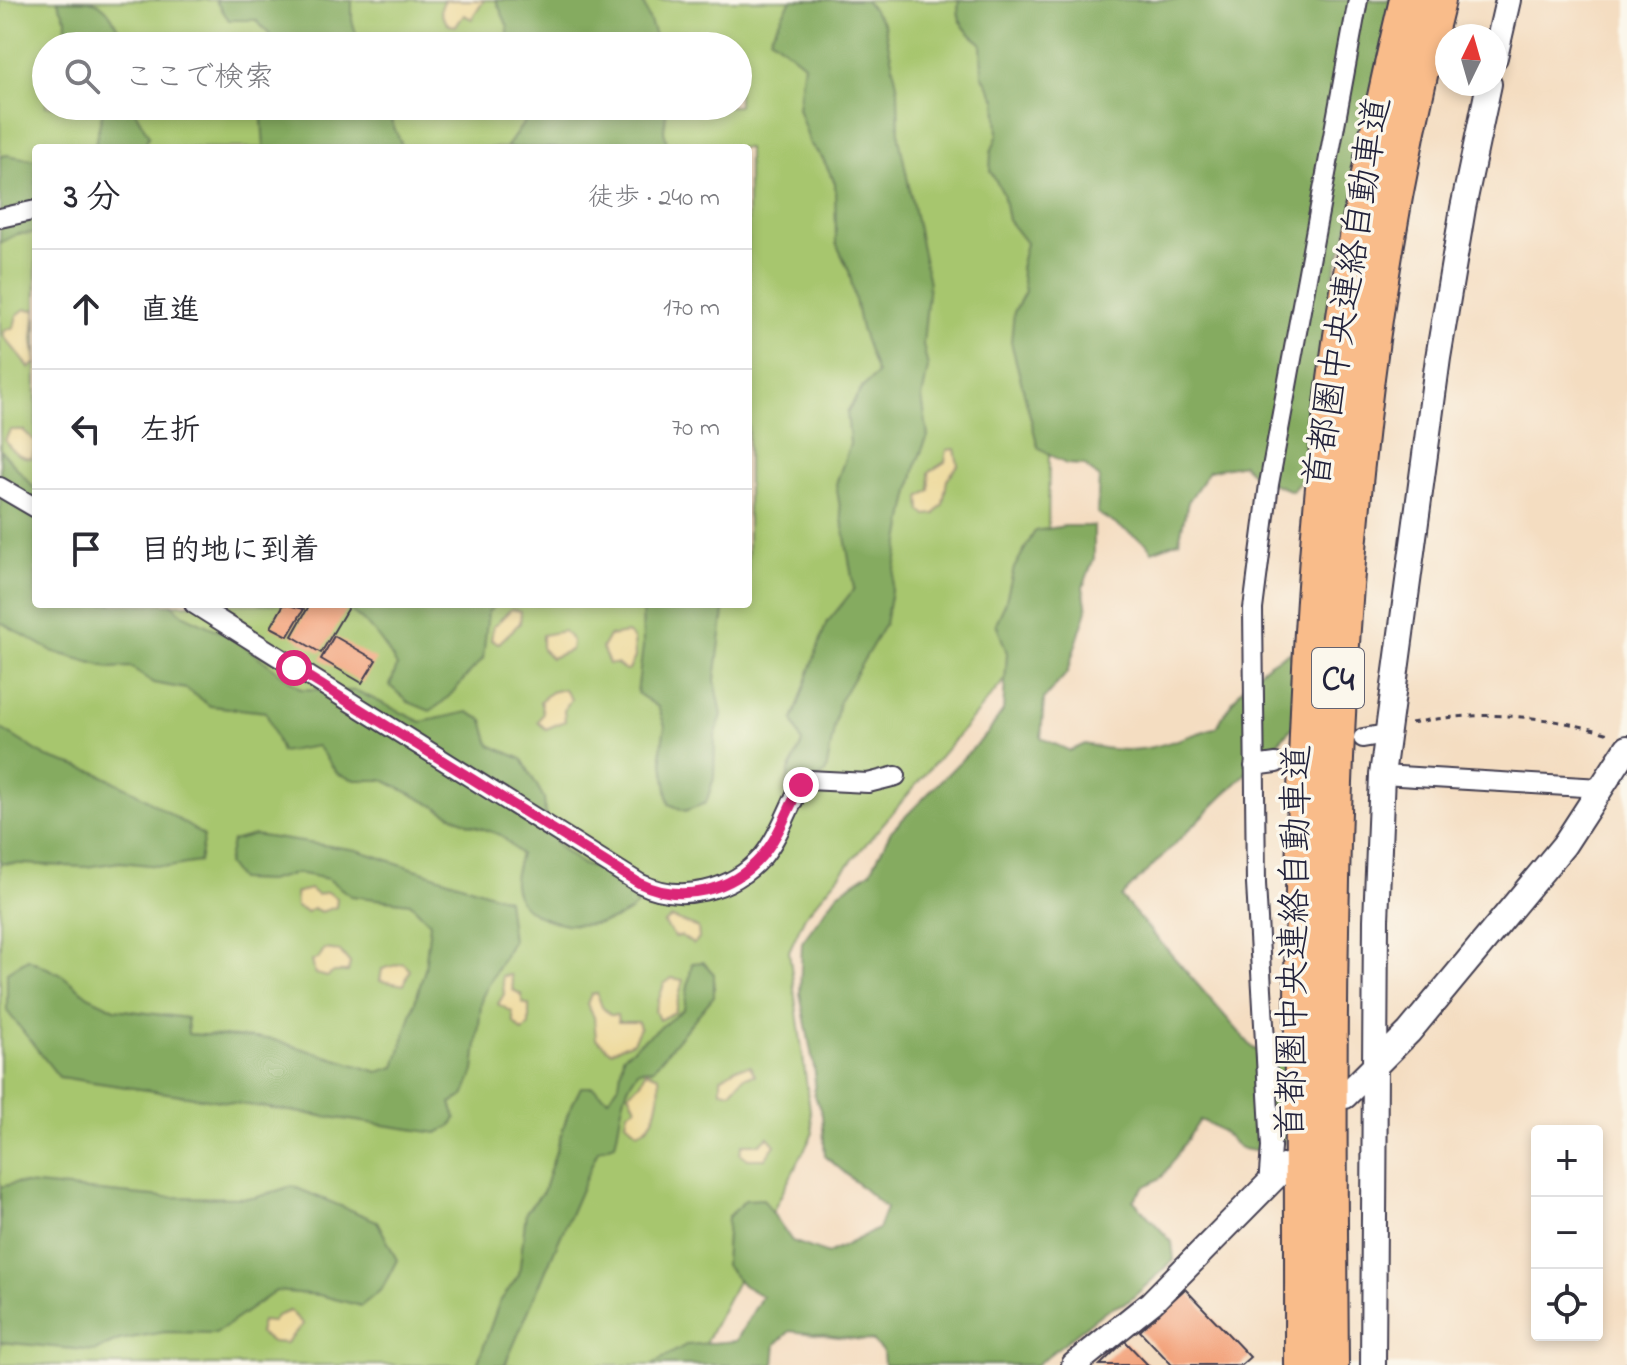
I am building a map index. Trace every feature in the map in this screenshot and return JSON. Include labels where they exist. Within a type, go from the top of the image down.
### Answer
[{"type":"highway","name":"首都圏中央連絡自動車道","points":[[1302,1365],[1306,784],[1316,573],[1330,422],[1350,269],[1407,0]]},
{"type":"highway","name":"首都圏中央連絡自動車道","points":[[1331,1365],[1328,986],[1335,724],[1345,578],[1382,274],[1423,59],[1438,0]]},
{"type":"street","points":[[1268,1186],[1271,1147],[1256,884],[1253,609],[1269,484],[1358,0]]},
{"type":"street","points":[[1503,24],[1508,0]]},
{"type":"street","points":[[1373,1365],[1376,920],[1382,775],[1379,733],[1463,208],[1486,96]]},
{"type":"street","points":[[0,218],[32,211]]},
{"type":"street","points":[[0,487],[32,506]]},
{"type":"street","points":[[200,608],[639,883],[666,893],[701,893],[746,871],[763,855],[801,785],[808,780],[868,783],[896,776]]},
{"type":"street","points":[[1345,1096],[1409,1032],[1564,845],[1623,747]]},
{"type":"street","points":[[1254,766],[1276,763]]},
{"type":"street","points":[[1382,775],[1601,788]]},
{"type":"street","points":[[1074,1365],[1151,1303],[1286,1166]]},
{"type":"path","points":[[1379,733],[1446,716],[1494,714],[1569,722],[1623,747]]},
{"type":"green space","points":[[0,0],[1054,0],[1047,630],[805,916],[789,951],[813,1133],[694,1365],[0,1365]]},
{"type":"green space","points":[[57,0],[94,2],[107,10],[120,32],[66,32],[66,19]]},
{"type":"green space","points":[[215,0],[352,0],[356,32],[267,32],[256,20],[229,20]]},
{"type":"green space","points":[[496,0],[642,0],[654,32],[508,32]]},
{"type":"green space","points":[[791,0],[865,0],[884,24],[898,89],[899,138],[929,283],[923,344],[928,368],[922,398],[928,436],[917,462],[906,509],[885,624],[839,702],[826,772],[808,786],[786,793],[789,771],[802,743],[793,720],[826,624],[854,589],[836,484],[850,444],[847,412],[862,388],[877,374],[861,329],[849,271],[836,243],[835,183],[823,159],[810,144],[798,108],[804,64],[770,37]]},
{"type":"green space","points":[[959,0],[1393,0],[1346,237],[1333,276],[1333,308],[1309,439],[1306,474],[1292,491],[1255,477],[1243,464],[1209,471],[1188,502],[1179,541],[1152,551],[1146,543],[1097,513],[1099,478],[1084,465],[1066,464],[1038,447],[1011,342],[1014,312],[1025,291],[1020,268],[1026,243],[1008,220],[1003,193],[990,171],[991,152],[998,134],[996,99],[982,75],[981,43],[960,20]]},
{"type":"green space","points":[[101,120],[140,120],[149,136],[144,144],[95,144]]},
{"type":"green space","points":[[262,120],[391,120],[401,144],[264,144]]},
{"type":"green space","points":[[665,120],[667,144],[509,144],[525,121]]},
{"type":"green space","points":[[6,155],[32,159],[32,233],[17,234],[0,243],[0,157]]},
{"type":"green space","points":[[0,449],[32,485],[32,608],[176,608],[184,615],[234,638],[301,689],[357,691],[421,722],[468,712],[483,720],[490,745],[522,759],[544,798],[546,822],[558,846],[583,865],[607,871],[644,893],[635,907],[618,917],[598,923],[554,921],[534,914],[520,901],[514,884],[520,854],[501,835],[469,824],[384,780],[355,780],[338,774],[317,746],[281,752],[266,712],[210,706],[186,689],[153,683],[131,667],[110,668],[54,652],[0,622]]},
{"type":"green space","points":[[1065,526],[1094,526],[1094,558],[1083,587],[1087,610],[1067,673],[1044,699],[1041,738],[1070,751],[1085,744],[1122,750],[1152,747],[1217,727],[1256,673],[1290,652],[1297,675],[1295,725],[1121,897],[1253,1048],[1285,1065],[1289,1096],[1285,1142],[1266,1148],[1244,1149],[1215,1127],[1200,1120],[1162,1177],[1144,1187],[1133,1200],[1172,1242],[1174,1260],[1129,1301],[1105,1311],[1036,1365],[884,1365],[883,1352],[872,1341],[790,1331],[776,1344],[774,1365],[651,1365],[686,1345],[736,1341],[762,1296],[743,1285],[725,1265],[728,1217],[745,1200],[763,1199],[792,1241],[828,1254],[878,1229],[886,1208],[825,1156],[822,1115],[814,1093],[815,1073],[800,993],[802,942],[838,893],[871,871],[891,831],[987,734],[1003,711],[1007,653],[996,623],[1005,604],[1014,568],[1035,531]]},
{"type":"green space","points":[[347,608],[492,608],[488,612],[483,659],[445,700],[430,711],[408,702],[390,686],[397,666],[379,639]]},
{"type":"green space","points":[[642,608],[724,608],[715,680],[722,715],[715,737],[714,778],[706,803],[685,811],[669,804],[661,750],[665,726],[658,707],[637,693],[643,646]]},
{"type":"green space","points":[[0,728],[47,757],[95,772],[134,791],[204,836],[199,862],[169,867],[120,862],[86,867],[0,863]]},
{"type":"green space","points":[[254,835],[357,850],[507,899],[512,941],[482,997],[474,1071],[464,1096],[451,1103],[456,1118],[452,1126],[437,1133],[59,1077],[7,1011],[7,972],[28,959],[62,975],[88,996],[115,1009],[187,1018],[188,1034],[271,1039],[378,1072],[395,1067],[425,969],[430,923],[410,903],[351,896],[328,879],[297,873],[268,881],[239,880],[227,864],[232,841]]},
{"type":"green space","points":[[703,962],[714,974],[714,996],[653,1069],[639,1070],[633,1078],[625,1096],[615,1144],[598,1150],[505,1365],[477,1365],[499,1303],[519,1275],[526,1212],[543,1192],[568,1113],[581,1087],[593,1087],[608,1099],[619,1084],[623,1056],[684,1009],[692,963]]},
{"type":"green space","points":[[15,1183],[164,1197],[254,1198],[292,1186],[377,1221],[397,1260],[382,1289],[361,1306],[319,1295],[276,1291],[216,1333],[165,1332],[119,1340],[95,1351],[0,1342],[0,1187]]},
{"type":"sand","points":[[445,0],[484,0],[472,19],[464,15],[456,26],[449,25],[442,16]]},
{"type":"sand","points":[[25,309],[32,310],[30,368],[4,337],[4,331],[14,327],[17,315]]},
{"type":"sand","points":[[10,430],[23,430],[32,438],[32,458],[20,455],[5,440]]},
{"type":"sand","points":[[955,449],[958,465],[947,480],[943,504],[935,514],[926,515],[921,511],[920,497],[930,490],[929,472],[945,462],[947,450]]},
{"type":"sand","points":[[511,609],[521,611],[520,623],[499,643],[491,640],[493,627]]},
{"type":"sand","points":[[564,631],[572,641],[571,650],[551,658],[542,649],[542,635]]},
{"type":"sand","points":[[627,633],[634,639],[635,657],[629,670],[625,671],[617,664],[609,664],[602,648],[609,636]]},
{"type":"sand","points":[[564,689],[571,699],[564,710],[565,721],[546,729],[538,722],[543,713],[540,701],[551,692]]},
{"type":"sand","points":[[310,889],[317,895],[327,892],[337,898],[336,907],[321,912],[313,908],[307,912],[296,907],[295,893]]},
{"type":"sand","points":[[672,918],[698,928],[699,939],[693,944],[681,936],[675,937],[664,923]]},
{"type":"sand","points":[[324,949],[340,951],[350,963],[348,972],[334,972],[327,977],[315,974],[312,961],[319,958]]},
{"type":"sand","points":[[403,963],[410,970],[404,985],[380,981],[382,969]]},
{"type":"sand","points":[[511,975],[513,990],[521,994],[523,1003],[529,1005],[529,1025],[523,1032],[514,1023],[512,1012],[498,1004],[504,994],[502,976]]},
{"type":"sand","points":[[672,978],[683,980],[675,1012],[659,1020],[655,1011],[664,984]]},
{"type":"sand","points":[[597,993],[602,1007],[610,1015],[617,1015],[618,1022],[638,1022],[640,1028],[633,1042],[611,1051],[596,1039],[594,1017],[587,1004],[591,994]]},
{"type":"sand","points":[[750,1066],[755,1075],[744,1077],[731,1092],[721,1090],[721,1078],[736,1068]]},
{"type":"sand","points":[[646,1071],[659,1076],[659,1099],[650,1123],[637,1132],[626,1122],[628,1112],[636,1107],[629,1093],[642,1081]]},
{"type":"sand","points":[[768,1137],[775,1145],[765,1159],[748,1159],[740,1153],[743,1144],[760,1144]]},
{"type":"sand","points":[[290,1311],[303,1324],[286,1343],[272,1342],[259,1333],[262,1321],[272,1322],[276,1316]]},
{"type":"building","points":[[282,608],[304,609],[288,636],[271,627]]},
{"type":"building","points":[[308,608],[348,608],[321,653],[292,636]]},
{"type":"building","points":[[334,636],[376,660],[362,683],[321,659]]},
{"type":"building","points":[[1185,1289],[1250,1357],[1241,1365],[1172,1365],[1140,1331]]},
{"type":"building","points":[[1125,1341],[1148,1365],[1100,1365]]},
{"type":"route","points":[[294,668],[588,848],[639,883],[666,893],[701,893],[746,871],[763,855],[801,785]]}]
